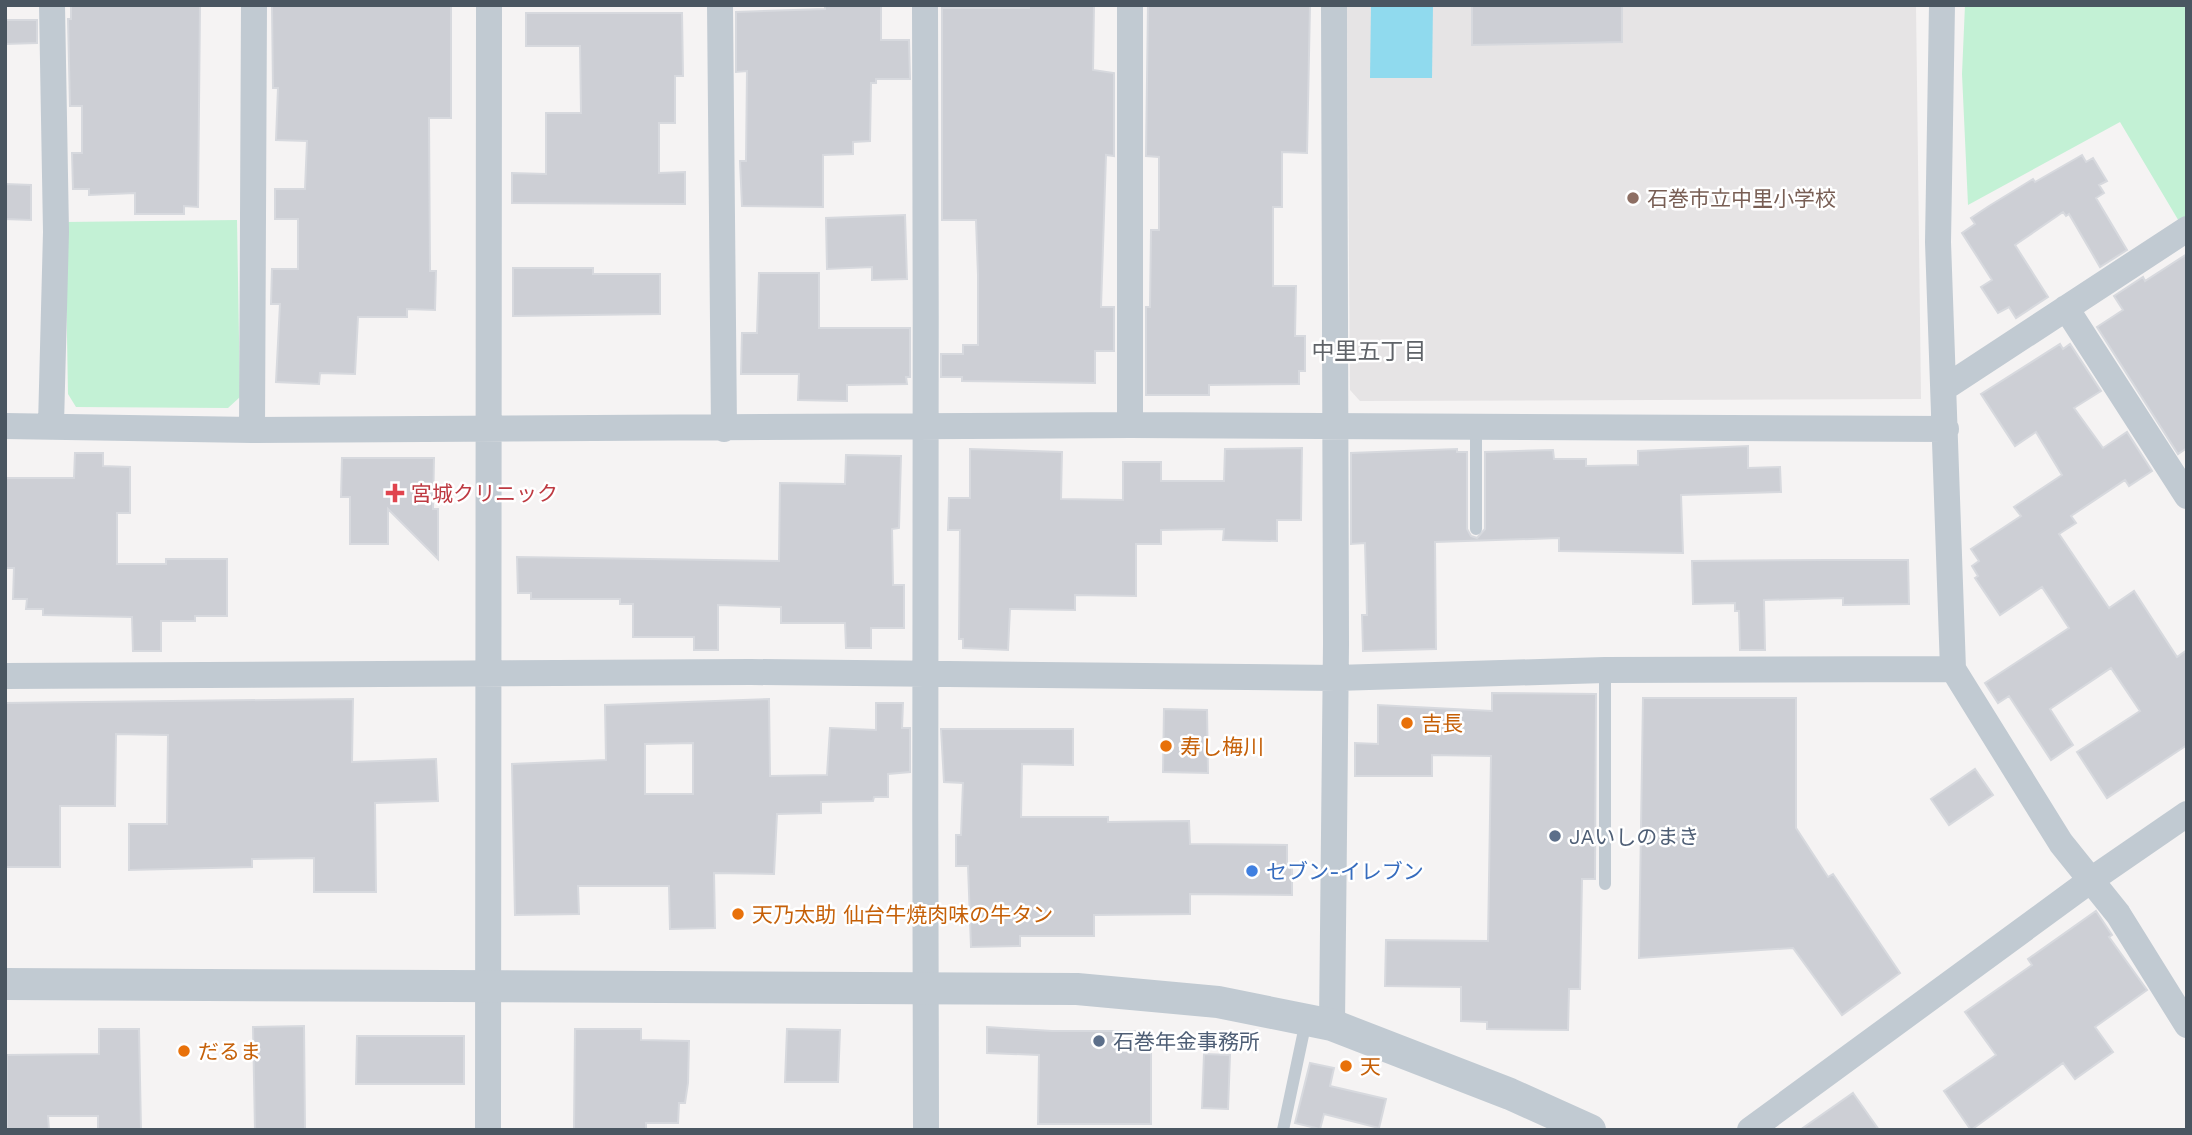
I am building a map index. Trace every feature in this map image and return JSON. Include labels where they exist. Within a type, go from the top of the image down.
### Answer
[{"type":"street","points":[[51,5],[56,232],[51,425]]},
{"type":"street","points":[[252,430],[254,5]]},
{"type":"street","points":[[488,1130],[489,5]]},
{"type":"street","points":[[720,5],[724,429]]},
{"type":"street","points":[[925,5],[928,427],[925,675],[926,1130]]},
{"type":"street","points":[[1130,5],[1130,425]]},
{"type":"street","points":[[1319,1023],[1336,678],[1335,5]]},
{"type":"street","points":[[1942,5],[1938,242],[1946,387],[1953,668],[2062,843],[2118,914],[2187,1025]]},
{"type":"street","points":[[1946,387],[2187,229]]},
{"type":"street","points":[[2066,308],[2187,496]]},
{"type":"street","points":[[5,426],[252,430],[1130,425],[1945,429]]},
{"type":"street","points":[[5,677],[487,674],[1336,678],[1605,670],[1953,668]]},
{"type":"street","points":[[1750,1130],[2091,880],[2187,814]]},
{"type":"street","points":[[5,984],[487,989],[1077,989],[1218,1002],[1319,1023],[1510,1094],[1590,1130]]},
{"type":"lane","points":[[1476,426],[1476,529]]},
{"type":"lane","points":[[1605,670],[1605,884]]},
{"type":"lane","points":[[1283,1130],[1319,1023]]},
{"type":"shaded area","name":"石巻市立中里小学校","points":[[1347,5],[1916,5],[1921,399],[1360,401],[1350,390]]},
{"type":"green space","points":[[1965,5],[2187,5],[2187,218],[2180,223],[2120,122],[1968,205],[1962,74]]},
{"type":"green space","points":[[237,220],[240,397],[228,408],[76,407],[68,394],[65,222]]},
{"type":"water","points":[[1371,5],[1433,5],[1432,78],[1370,78]]},
{"type":"building","points":[[71,5],[200,5],[198,207],[184,206],[184,214],[135,214],[135,193],[89,195],[89,189],[73,189],[72,153],[82,153],[82,106],[70,106],[68,19],[71,19]]},
{"type":"building","points":[[272,5],[451,5],[451,118],[429,118],[430,271],[436,271],[435,310],[407,309],[407,317],[358,317],[355,374],[320,373],[319,384],[276,382],[280,304],[271,304],[272,269],[298,269],[298,219],[275,219],[275,189],[305,189],[307,141],[276,140],[278,88],[273,88]]},
{"type":"building","points":[[825,5],[881,5],[881,40],[909,40],[910,79],[876,79],[876,83],[871,83],[870,141],[853,142],[853,154],[823,155],[823,207],[742,206],[740,161],[746,161],[747,71],[736,72],[736,12],[825,9]]},
{"type":"building","points":[[1029,5],[1094,5],[1093,70],[1114,73],[1114,156],[1106,155],[1101,307],[1114,307],[1114,351],[1095,351],[1095,383],[962,381],[962,377],[941,377],[941,354],[963,354],[963,345],[978,345],[976,220],[942,220],[942,8],[1029,8]]},
{"type":"building","points":[[1148,5],[1310,5],[1307,153],[1282,152],[1282,207],[1273,207],[1273,286],[1296,286],[1295,336],[1305,336],[1305,371],[1299,371],[1299,384],[1209,385],[1209,395],[1146,395],[1146,307],[1150,307],[1151,230],[1159,230],[1159,157],[1146,156]]},
{"type":"building","points":[[1472,5],[1622,5],[1622,42],[1472,45]]},
{"type":"building","points":[[526,13],[682,13],[683,76],[675,76],[675,123],[659,123],[659,173],[685,172],[685,204],[512,203],[512,173],[546,174],[546,113],[581,113],[580,46],[526,46]]},
{"type":"building","points":[[5,20],[37,20],[37,43],[5,44]]},
{"type":"building","points":[[2082,155],[2086,162],[2093,158],[2107,181],[2099,185],[2104,193],[2096,198],[2127,250],[2100,267],[2069,214],[2066,216],[2063,212],[2015,245],[2048,297],[2016,318],[2009,307],[1998,313],[1981,287],[1992,280],[1962,233],[1975,224],[1971,218],[1989,206],[2033,179],[2035,182]]},
{"type":"building","points":[[5,184],[31,185],[31,220],[5,219]]},
{"type":"building","points":[[905,215],[907,279],[872,280],[872,267],[827,269],[826,218]]},
{"type":"building","points":[[2187,254],[2187,448],[2178,454],[2097,327],[2123,310],[2114,296],[2143,277],[2145,281]]},
{"type":"building","points":[[513,268],[593,268],[593,274],[660,274],[660,314],[513,316]]},
{"type":"building","points":[[759,273],[819,273],[819,328],[910,328],[910,377],[906,377],[907,384],[847,385],[847,401],[798,400],[799,374],[741,374],[742,333],[757,333]]},
{"type":"building","points":[[2060,344],[2063,349],[2070,344],[2101,391],[2074,408],[2103,448],[2127,432],[2152,471],[2129,486],[2125,480],[2071,516],[2076,523],[2059,534],[2109,608],[2134,591],[2177,657],[2187,650],[2187,745],[2107,798],[2077,752],[2140,711],[2111,668],[2050,709],[2073,745],[2051,760],[2009,696],[1998,703],[1985,683],[2069,628],[2042,587],[2000,615],[1975,578],[1978,576],[1972,566],[1979,561],[1971,549],[2021,516],[2014,507],[2062,475],[2036,432],[2015,446],[1981,394]]},
{"type":"building","points":[[1748,446],[1748,468],[1780,467],[1781,492],[1681,495],[1683,553],[1559,551],[1559,538],[1435,542],[1436,649],[1363,651],[1362,615],[1367,615],[1365,543],[1351,544],[1351,453],[1457,449],[1457,452],[1467,452],[1467,529],[1471,536],[1477,538],[1485,529],[1485,452],[1553,450],[1554,459],[1586,459],[1586,466],[1638,465],[1638,451]]},
{"type":"building","points":[[1302,448],[1301,520],[1277,520],[1277,541],[1223,540],[1224,529],[1161,530],[1161,544],[1136,544],[1136,596],[1075,595],[1075,610],[1010,609],[1008,650],[963,648],[963,639],[959,639],[960,530],[948,530],[949,498],[970,498],[970,449],[1062,452],[1061,499],[1123,500],[1123,462],[1161,462],[1161,481],[1224,481],[1225,449]]},
{"type":"building","points":[[75,453],[103,453],[103,466],[130,467],[130,513],[117,513],[117,564],[166,564],[166,559],[227,559],[227,616],[195,616],[195,621],[161,621],[161,651],[133,651],[132,617],[43,615],[43,609],[26,609],[27,599],[13,599],[14,568],[5,568],[5,478],[74,478]]},
{"type":"building","points":[[846,455],[901,456],[899,528],[892,529],[893,585],[904,585],[904,628],[871,628],[871,648],[846,648],[845,623],[781,623],[781,607],[718,605],[718,650],[694,650],[694,637],[633,637],[633,604],[620,604],[620,599],[531,599],[531,593],[518,593],[517,557],[779,561],[780,483],[845,484]]},
{"type":"building","points":[[342,458],[434,458],[433,509],[438,509],[438,559],[388,509],[388,544],[350,544],[350,497],[341,497]]},
{"type":"building","points":[[1908,560],[1909,604],[1843,605],[1843,598],[1764,600],[1765,650],[1740,650],[1739,611],[1735,611],[1735,603],[1693,604],[1692,561]]},
{"type":"building","points":[[1492,693],[1596,694],[1595,879],[1582,879],[1580,989],[1569,989],[1568,1030],[1487,1029],[1487,1022],[1461,1021],[1461,987],[1385,986],[1386,940],[1488,941],[1491,756],[1432,755],[1432,776],[1355,776],[1355,743],[1378,744],[1378,705],[1492,711]]},
{"type":"building","points":[[1643,698],[1796,698],[1796,828],[1828,877],[1833,874],[1900,973],[1842,1015],[1793,948],[1639,958]]},
{"type":"building","points":[[353,699],[352,762],[436,759],[438,801],[375,803],[376,892],[314,892],[314,858],[252,859],[252,867],[129,870],[129,824],[167,824],[168,735],[116,734],[115,806],[60,806],[60,867],[5,867],[5,703]]},
{"type":"building","points":[[769,699],[770,776],[827,775],[830,728],[876,730],[876,703],[903,703],[902,728],[910,728],[910,772],[888,774],[888,797],[874,797],[873,801],[821,802],[821,813],[777,814],[774,874],[714,873],[715,928],[670,929],[669,886],[578,886],[579,914],[515,915],[512,764],[606,760],[605,705]],"holes":[[[693,743],[693,794],[645,794],[645,744]]]},
{"type":"building","points":[[1164,709],[1207,710],[1208,773],[1163,772]]},
{"type":"building","points":[[941,729],[1073,729],[1073,765],[1022,764],[1021,817],[1108,817],[1108,822],[1189,821],[1190,844],[1287,845],[1287,868],[1292,868],[1292,895],[1190,894],[1190,914],[1094,915],[1094,936],[1020,936],[1020,946],[971,947],[968,866],[956,866],[956,835],[961,835],[963,783],[944,782]]},
{"type":"building","points":[[1975,769],[1993,795],[1949,825],[1931,799]]},
{"type":"building","points":[[2096,911],[2112,935],[2109,937],[2147,990],[2095,1027],[2113,1052],[2075,1079],[2063,1063],[1971,1130],[1944,1091],[1996,1055],[1965,1012],[2032,965],[2028,959]]},
{"type":"building","points":[[304,1026],[305,1130],[255,1130],[253,1027]]},
{"type":"building","points":[[987,1027],[1052,1031],[1151,1031],[1151,1124],[1038,1124],[1039,1055],[987,1053]]},
{"type":"building","points":[[99,1029],[139,1029],[141,1130],[98,1130],[98,1116],[48,1116],[49,1130],[7,1130],[7,1055],[99,1054]]},
{"type":"building","points":[[575,1029],[641,1029],[641,1040],[689,1041],[688,1083],[685,1103],[679,1103],[678,1123],[646,1123],[646,1130],[574,1130]]},
{"type":"building","points":[[787,1029],[840,1030],[838,1082],[785,1082]]},
{"type":"building","points":[[357,1036],[464,1036],[464,1084],[356,1084]]},
{"type":"building","points":[[1204,1054],[1230,1055],[1228,1109],[1202,1108]]},
{"type":"building","points":[[1310,1063],[1334,1068],[1330,1086],[1386,1099],[1379,1128],[1324,1114],[1320,1129],[1295,1123]]},
{"type":"building","points":[[1853,1093],[1879,1130],[1800,1130]]},
{"type":"place","name":"石巻市立中里小学校","points":[[1633,198]]},
{"type":"place","name":"宮城クリニック","points":[[395,493]]},
{"type":"place","name":"吉長","points":[[1407,723]]},
{"type":"place","name":"寿し梅川","points":[[1166,746]]},
{"type":"place","name":"JAいしのまき","points":[[1555,836]]},
{"type":"place","name":"セブン-イレブン","points":[[1252,871]]},
{"type":"place","name":"天乃太助 仙台牛焼肉味の牛タン","points":[[738,914]]},
{"type":"place","name":"石巻年金事務所","points":[[1099,1041]]},
{"type":"place","name":"だるま","points":[[184,1051]]},
{"type":"place","name":"天","points":[[1346,1066]]},
{"type":"district","name":"中里五丁目","points":[[1369,351]]}]
